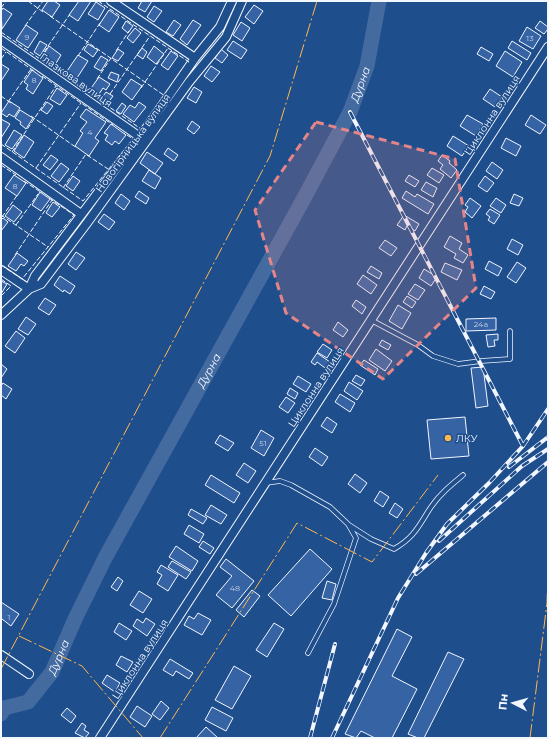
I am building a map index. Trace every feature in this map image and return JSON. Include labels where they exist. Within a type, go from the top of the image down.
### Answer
[{"type":"street","points":[[111,1],[195,58]]},
{"type":"street","name":"Новогірницька вулиця","points":[[29,290],[35,276],[140,137],[195,58],[220,27],[232,1]]},
{"type":"street","name":"Новогірницька вулиця","points":[[1,315],[29,290],[41,284],[189,82],[226,37],[242,1]]},
{"type":"street","name":"Глазкова вулиця","points":[[1,40],[140,137]]},
{"type":"street","name":"Циклонна вулиця","points":[[100,738],[548,47]]},
{"type":"street","points":[[1,157],[81,214]]},
{"type":"street","points":[[1,270],[29,290]]},
{"type":"street","points":[[1,655],[29,674]]},
{"type":"lane","points":[[371,320],[418,344],[433,356],[458,364],[510,360],[510,331]]},
{"type":"lane","points":[[265,483],[280,481],[291,485],[330,508],[348,524],[370,539],[394,549],[403,544],[417,531],[432,507],[444,492],[463,475]]},
{"type":"lane","points":[[308,653],[334,604],[350,558],[356,538],[348,524]]},
{"type":"highlighted area","points":[[316,122],[455,159],[476,288],[383,379],[286,313],[255,210]]},
{"type":"building","points":[[48,1],[54,1],[60,5],[52,17],[42,10]]},
{"type":"building","points":[[79,1],[91,1],[78,21],[69,15]]},
{"type":"building","points":[[142,1],[152,1],[145,12],[138,8]]},
{"type":"building","points":[[96,2],[105,8],[98,20],[88,14]]},
{"type":"building","points":[[254,5],[263,11],[254,24],[245,17]]},
{"type":"building","points":[[154,6],[162,11],[154,22],[147,17]]},
{"type":"building","points":[[3,8],[12,14],[2,29],[1,11]]},
{"type":"building","points":[[109,10],[119,17],[109,32],[99,25]]},
{"type":"building","points":[[174,20],[181,25],[173,36],[166,32]]},
{"type":"building","points":[[193,20],[201,25],[187,45],[180,39]]},
{"type":"building","points":[[126,21],[133,26],[128,33],[122,28]]},
{"type":"building","points":[[540,21],[548,27],[544,34],[535,28]]},
{"type":"building","points":[[241,22],[250,28],[242,41],[233,35]]},
{"type":"building","points":[[26,25],[38,33],[28,48],[16,40]]},
{"type":"building","points":[[527,27],[541,36],[533,49],[519,41]]},
{"type":"building","points":[[135,28],[141,33],[133,43],[127,38]]},
{"type":"building","points":[[40,41],[47,45],[40,56],[34,52]]},
{"type":"building","points":[[233,41],[247,50],[241,59],[227,50]]},
{"type":"building","points":[[512,41],[531,53],[527,60],[508,48]]},
{"type":"building","points":[[88,44],[98,50],[93,57],[84,50]]},
{"type":"building","points":[[49,46],[61,55],[55,65],[42,57]]},
{"type":"building","points":[[154,46],[164,54],[156,64],[147,57]]},
{"type":"building","points":[[481,47],[493,54],[489,61],[477,54]]},
{"type":"building","points":[[142,48],[147,52],[143,59],[137,55]]},
{"type":"building","points":[[118,49],[124,53],[118,61],[112,58]]},
{"type":"building","points":[[221,49],[228,55],[222,63],[215,58]]},
{"type":"building","points":[[171,51],[178,56],[168,70],[161,65]]},
{"type":"building","points":[[505,51],[522,62],[513,77],[496,66]]},
{"type":"building","points":[[78,55],[88,61],[75,81],[65,74]]},
{"type":"building","points":[[101,56],[108,60],[101,71],[94,67]]},
{"type":"building","points":[[1,64],[9,69],[1,81]]},
{"type":"building","points":[[211,66],[220,72],[212,82],[204,76]]},
{"type":"building","points":[[32,70],[43,78],[33,94],[26,89],[28,85],[24,82]]},
{"type":"building","points":[[111,72],[119,75],[117,82],[108,78]]},
{"type":"building","points":[[99,77],[110,84],[106,90],[103,88],[97,97],[89,91]]},
{"type":"building","points":[[131,79],[142,86],[132,100],[122,92]]},
{"type":"building","points":[[194,87],[202,92],[196,103],[187,98]]},
{"type":"building","points":[[57,88],[67,95],[60,105],[50,99]]},
{"type":"building","points":[[490,89],[502,97],[495,107],[483,99]]},
{"type":"building","points":[[106,92],[113,96],[108,103],[101,99]]},
{"type":"building","points":[[9,101],[20,108],[14,117],[9,114],[7,117],[1,113]]},
{"type":"building","points":[[47,102],[53,106],[47,114],[41,110]]},
{"type":"building","points":[[139,102],[146,107],[134,122],[123,114],[130,105],[135,108]]},
{"type":"building","points":[[122,103],[126,106],[121,114],[116,111]]},
{"type":"building","points":[[86,109],[106,122],[95,138],[99,141],[89,156],[75,146],[83,133],[80,131],[87,122],[80,117]]},
{"type":"building","points":[[20,110],[33,118],[26,129],[20,124],[21,122],[15,118]]},
{"type":"building","points":[[467,115],[483,124],[476,136],[460,126]]},
{"type":"building","points":[[531,115],[546,125],[540,134],[525,125]]},
{"type":"building","points":[[1,119],[10,124],[1,138]]},
{"type":"building","points":[[192,121],[200,127],[194,134],[187,129]]},
{"type":"building","points":[[111,124],[126,135],[119,144],[115,141],[112,145],[105,140],[108,135],[104,133]]},
{"type":"building","points":[[14,130],[22,135],[12,149],[5,145]]},
{"type":"building","points":[[24,135],[34,142],[24,158],[14,151]]},
{"type":"building","points":[[453,136],[469,146],[462,156],[447,146]]},
{"type":"building","points":[[506,138],[521,146],[516,156],[501,148]]},
{"type":"building","points":[[168,148],[178,155],[174,161],[164,154]]},
{"type":"building","points":[[147,152],[163,163],[155,174],[140,163]]},
{"type":"building","points":[[51,155],[58,160],[50,170],[43,165]]},
{"type":"building","points":[[442,155],[450,161],[449,163],[457,170],[451,178],[440,169],[443,165],[438,161]]},
{"type":"building","points":[[492,162],[503,170],[497,179],[486,171]]},
{"type":"building","points":[[61,163],[69,169],[59,182],[51,176]]},
{"type":"building","points":[[432,168],[444,175],[439,183],[427,175]]},
{"type":"building","points":[[149,170],[161,178],[155,189],[142,181]]},
{"type":"building","points":[[14,175],[26,183],[17,196],[5,188]]},
{"type":"building","points":[[409,175],[419,181],[415,187],[405,181]]},
{"type":"building","points":[[73,176],[80,181],[73,191],[66,186]]},
{"type":"building","points":[[485,176],[494,183],[487,192],[478,186]]},
{"type":"building","points":[[426,182],[437,188],[433,197],[421,190]]},
{"type":"building","points":[[139,191],[149,198],[146,204],[135,197]]},
{"type":"building","points":[[406,191],[415,197],[417,194],[434,204],[428,214],[402,198]]},
{"type":"building","points":[[40,192],[50,199],[41,211],[32,205]]},
{"type":"building","points":[[121,194],[130,201],[124,210],[115,203]]},
{"type":"building","points":[[514,194],[523,198],[519,206],[510,203]]},
{"type":"building","points":[[470,198],[481,206],[472,218],[465,212],[468,207],[465,205]]},
{"type":"building","points":[[496,198],[506,205],[501,213],[490,206]]},
{"type":"building","points":[[53,202],[60,207],[52,217],[46,213]]},
{"type":"building","points":[[13,205],[22,212],[14,222],[5,216]]},
{"type":"building","points":[[490,209],[500,215],[494,224],[488,220],[490,217],[486,214]]},
{"type":"building","points":[[104,214],[115,222],[109,230],[98,222]]},
{"type":"building","points":[[404,215],[419,224],[415,231],[407,226],[405,230],[397,225]]},
{"type":"building","points":[[3,218],[8,222],[1,231],[1,220]]},
{"type":"building","points":[[450,236],[462,243],[459,249],[468,255],[463,263],[454,258],[456,254],[444,247]]},
{"type":"building","points":[[512,239],[523,245],[518,255],[507,249]]},
{"type":"building","points":[[385,240],[397,248],[391,256],[379,248]]},
{"type":"building","points":[[76,252],[85,258],[76,270],[68,264]]},
{"type":"building","points":[[17,253],[28,261],[24,266],[21,264],[16,271],[8,266]]},
{"type":"building","points":[[489,261],[502,268],[498,276],[485,269]]},
{"type":"building","points":[[517,262],[526,268],[516,283],[507,277]]},
{"type":"building","points":[[445,263],[462,270],[457,280],[441,272]]},
{"type":"building","points":[[371,266],[382,273],[379,279],[367,272]]},
{"type":"building","points":[[424,269],[437,277],[431,286],[419,278]]},
{"type":"building","points":[[363,275],[377,285],[371,294],[357,284]]},
{"type":"building","points":[[60,276],[75,286],[70,294],[64,290],[63,292],[54,285]]},
{"type":"building","points":[[1,281],[7,284],[1,294]]},
{"type":"building","points":[[415,284],[425,290],[418,300],[408,294]]},
{"type":"building","points":[[484,286],[495,292],[491,299],[480,294]]},
{"type":"building","points":[[407,296],[416,302],[412,308],[403,302]]},
{"type":"building","points":[[45,298],[56,305],[49,315],[38,308]]},
{"type":"building","points":[[356,300],[366,307],[362,314],[352,306]]},
{"type":"building","points":[[398,305],[411,313],[402,329],[389,321]]},
{"type":"building","points":[[26,317],[36,324],[28,335],[18,329]]},
{"type":"building","points":[[496,318],[496,330],[466,331],[466,319]]},
{"type":"building","points":[[338,322],[348,330],[343,337],[333,330]]},
{"type":"building","points":[[16,331],[25,338],[15,353],[5,346]]},
{"type":"building","points":[[498,334],[498,340],[494,340],[495,346],[488,347],[486,335]]},
{"type":"building","points":[[382,340],[391,345],[388,350],[379,345]]},
{"type":"building","points":[[323,344],[332,350],[327,358],[317,352]]},
{"type":"building","points":[[376,349],[392,361],[385,371],[369,360]]},
{"type":"building","points":[[317,353],[330,362],[325,368],[317,362],[315,365],[311,362]]},
{"type":"building","points":[[364,360],[378,369],[375,375],[360,365]]},
{"type":"building","points":[[1,364],[7,369],[1,378]]},
{"type":"building","points":[[483,367],[488,406],[476,408],[471,368]]},
{"type":"building","points":[[356,375],[365,380],[361,386],[352,381]]},
{"type":"building","points":[[298,376],[311,384],[306,392],[293,384]]},
{"type":"building","points":[[349,382],[363,391],[357,400],[344,391]]},
{"type":"building","points":[[3,383],[12,389],[6,399],[1,395],[1,386]]},
{"type":"building","points":[[290,388],[298,393],[295,399],[287,394]]},
{"type":"building","points":[[340,394],[355,403],[350,412],[335,402]]},
{"type":"building","points":[[286,397],[295,403],[288,413],[279,407]]},
{"type":"building","points":[[327,417],[337,424],[332,433],[321,426]]},
{"type":"building","name":"ЛКУ","points":[[465,417],[469,456],[431,459],[427,420]]},
{"type":"building","points":[[261,430],[274,438],[264,456],[251,448]]},
{"type":"building","points":[[220,435],[234,443],[228,451],[215,443]]},
{"type":"building","points":[[315,448],[328,457],[322,466],[309,457]]},
{"type":"building","points":[[244,463],[256,471],[248,483],[236,475]]},
{"type":"building","points":[[355,474],[367,483],[360,493],[348,484]]},
{"type":"building","points":[[211,475],[240,493],[234,503],[205,485]]},
{"type":"building","points":[[380,491],[389,497],[383,507],[374,501]]},
{"type":"building","points":[[395,503],[403,509],[397,518],[389,513]]},
{"type":"building","points":[[211,505],[227,515],[221,524],[205,515]]},
{"type":"building","points":[[191,509],[207,518],[203,524],[188,515]]},
{"type":"building","points":[[189,525],[204,534],[199,543],[184,534]]},
{"type":"building","points":[[203,541],[214,548],[210,554],[199,547]]},
{"type":"building","points":[[176,546],[198,561],[192,571],[169,557]]},
{"type":"building","points":[[310,549],[332,569],[291,616],[268,595]]},
{"type":"building","points":[[226,559],[254,581],[232,608],[216,595],[232,576],[220,567]]},
{"type":"building","points":[[172,561],[191,572],[186,579],[168,567]]},
{"type":"building","points":[[161,565],[178,575],[168,591],[157,584],[162,575],[157,572]]},
{"type":"building","points":[[118,577],[123,581],[117,591],[111,587]]},
{"type":"building","points":[[327,581],[336,584],[332,600],[322,598]]},
{"type":"building","points":[[252,590],[260,596],[244,617],[236,610]]},
{"type":"building","points":[[139,591],[152,599],[143,613],[130,605]]},
{"type":"building","points":[[1,602],[19,614],[11,626],[2,619],[1,621]]},
{"type":"building","points":[[198,613],[211,620],[202,635],[184,625],[189,616],[194,619]]},
{"type":"building","points":[[146,618],[155,624],[147,636],[133,626],[137,619],[143,623]]},
{"type":"building","points":[[119,623],[132,631],[126,640],[114,632]]},
{"type":"building","points":[[274,623],[284,629],[267,657],[256,650]]},
{"type":"building","points":[[397,629],[412,637],[392,676],[417,689],[392,738],[375,738],[361,731],[356,738],[345,734]]},
{"type":"building","points":[[448,652],[464,659],[424,738],[418,738],[408,734]]},
{"type":"building","points":[[121,656],[133,662],[127,672],[116,665]]},
{"type":"building","points":[[170,659],[193,673],[189,679],[176,671],[173,676],[163,670]]},
{"type":"building","points":[[234,666],[251,676],[232,709],[215,700]]},
{"type":"building","points":[[107,675],[120,683],[115,692],[102,683]]},
{"type":"building","points":[[161,701],[169,708],[160,720],[152,714]]},
{"type":"building","points":[[137,706],[152,716],[145,727],[130,717]]},
{"type":"building","points":[[212,707],[233,718],[226,731],[205,720]]},
{"type":"building","points":[[67,708],[76,716],[71,723],[61,715]]},
{"type":"building","points":[[82,723],[86,726],[84,730],[89,733],[85,738],[75,733]]},
{"type":"building","points":[[206,727],[218,738],[196,738]]},
{"type":"waterway","name":"Дурна","points":[[1,714],[4,708],[28,702],[52,672],[75,619],[105,558],[350,112],[367,66],[379,1]]},
{"type":"railway","points":[[350,112],[523,446]]},
{"type":"railway","points":[[332,738],[398,598],[426,553],[447,524],[489,483],[523,446],[548,409]]},
{"type":"railway","points":[[509,467],[548,437]]},
{"type":"railway","points":[[439,541],[522,466],[548,449]]},
{"type":"railway","points":[[416,574],[548,462]]},
{"type":"railway","points":[[310,738],[335,644]]},
{"type":"fence","points":[[1,8],[6,1]]},
{"type":"fence","points":[[28,1],[43,12]]},
{"type":"fence","points":[[25,26],[43,1]]},
{"type":"fence","points":[[98,1],[189,62],[188,64]]},
{"type":"fence","points":[[44,52],[70,14]]},
{"type":"fence","points":[[50,16],[165,96]]},
{"type":"fence","points":[[78,56],[100,23]]},
{"type":"fence","points":[[116,51],[129,31]]},
{"type":"fence","points":[[1,32],[141,129],[142,127]]},
{"type":"fence","points":[[110,94],[150,36]]},
{"type":"fence","points":[[1,48],[34,71]]},
{"type":"fence","points":[[141,88],[168,48]]},
{"type":"fence","points":[[1,59],[6,52]]},
{"type":"fence","points":[[97,79],[111,58]]},
{"type":"fence","points":[[8,102],[31,69]]},
{"type":"fence","points":[[42,76],[113,125]]},
{"type":"fence","points":[[12,152],[56,86]]},
{"type":"fence","points":[[1,96],[11,103]]},
{"type":"fence","points":[[36,168],[81,103]]},
{"type":"fence","points":[[31,116],[77,148]]},
{"type":"fence","points":[[1,144],[83,201],[133,139],[124,133]]},
{"type":"fence","points":[[63,188],[86,154]]},
{"type":"fence","points":[[87,155],[108,169]]},
{"type":"fence","points":[[1,165],[16,175]]},
{"type":"fence","points":[[24,181],[42,193]]},
{"type":"fence","points":[[2,217],[18,194]]},
{"type":"fence","points":[[16,225],[38,194]]},
{"type":"fence","points":[[1,265],[22,279],[74,215],[49,198]]},
{"type":"fence","points":[[15,255],[52,200]]},
{"type":"fence","points":[[1,215],[48,247]]},
{"type":"fence","points":[[1,279],[11,286],[1,296]]},
{"type":"power","points":[[1,669],[270,156],[317,1]]},
{"type":"power","points":[[160,738],[297,523],[372,562],[438,475]]},
{"type":"power","points":[[530,738],[547,603],[548,569]]},
{"type":"power","points":[[19,636],[82,666],[143,738]]},
{"type":"place","name":"ЛКУ","points":[[448,438]]}]
